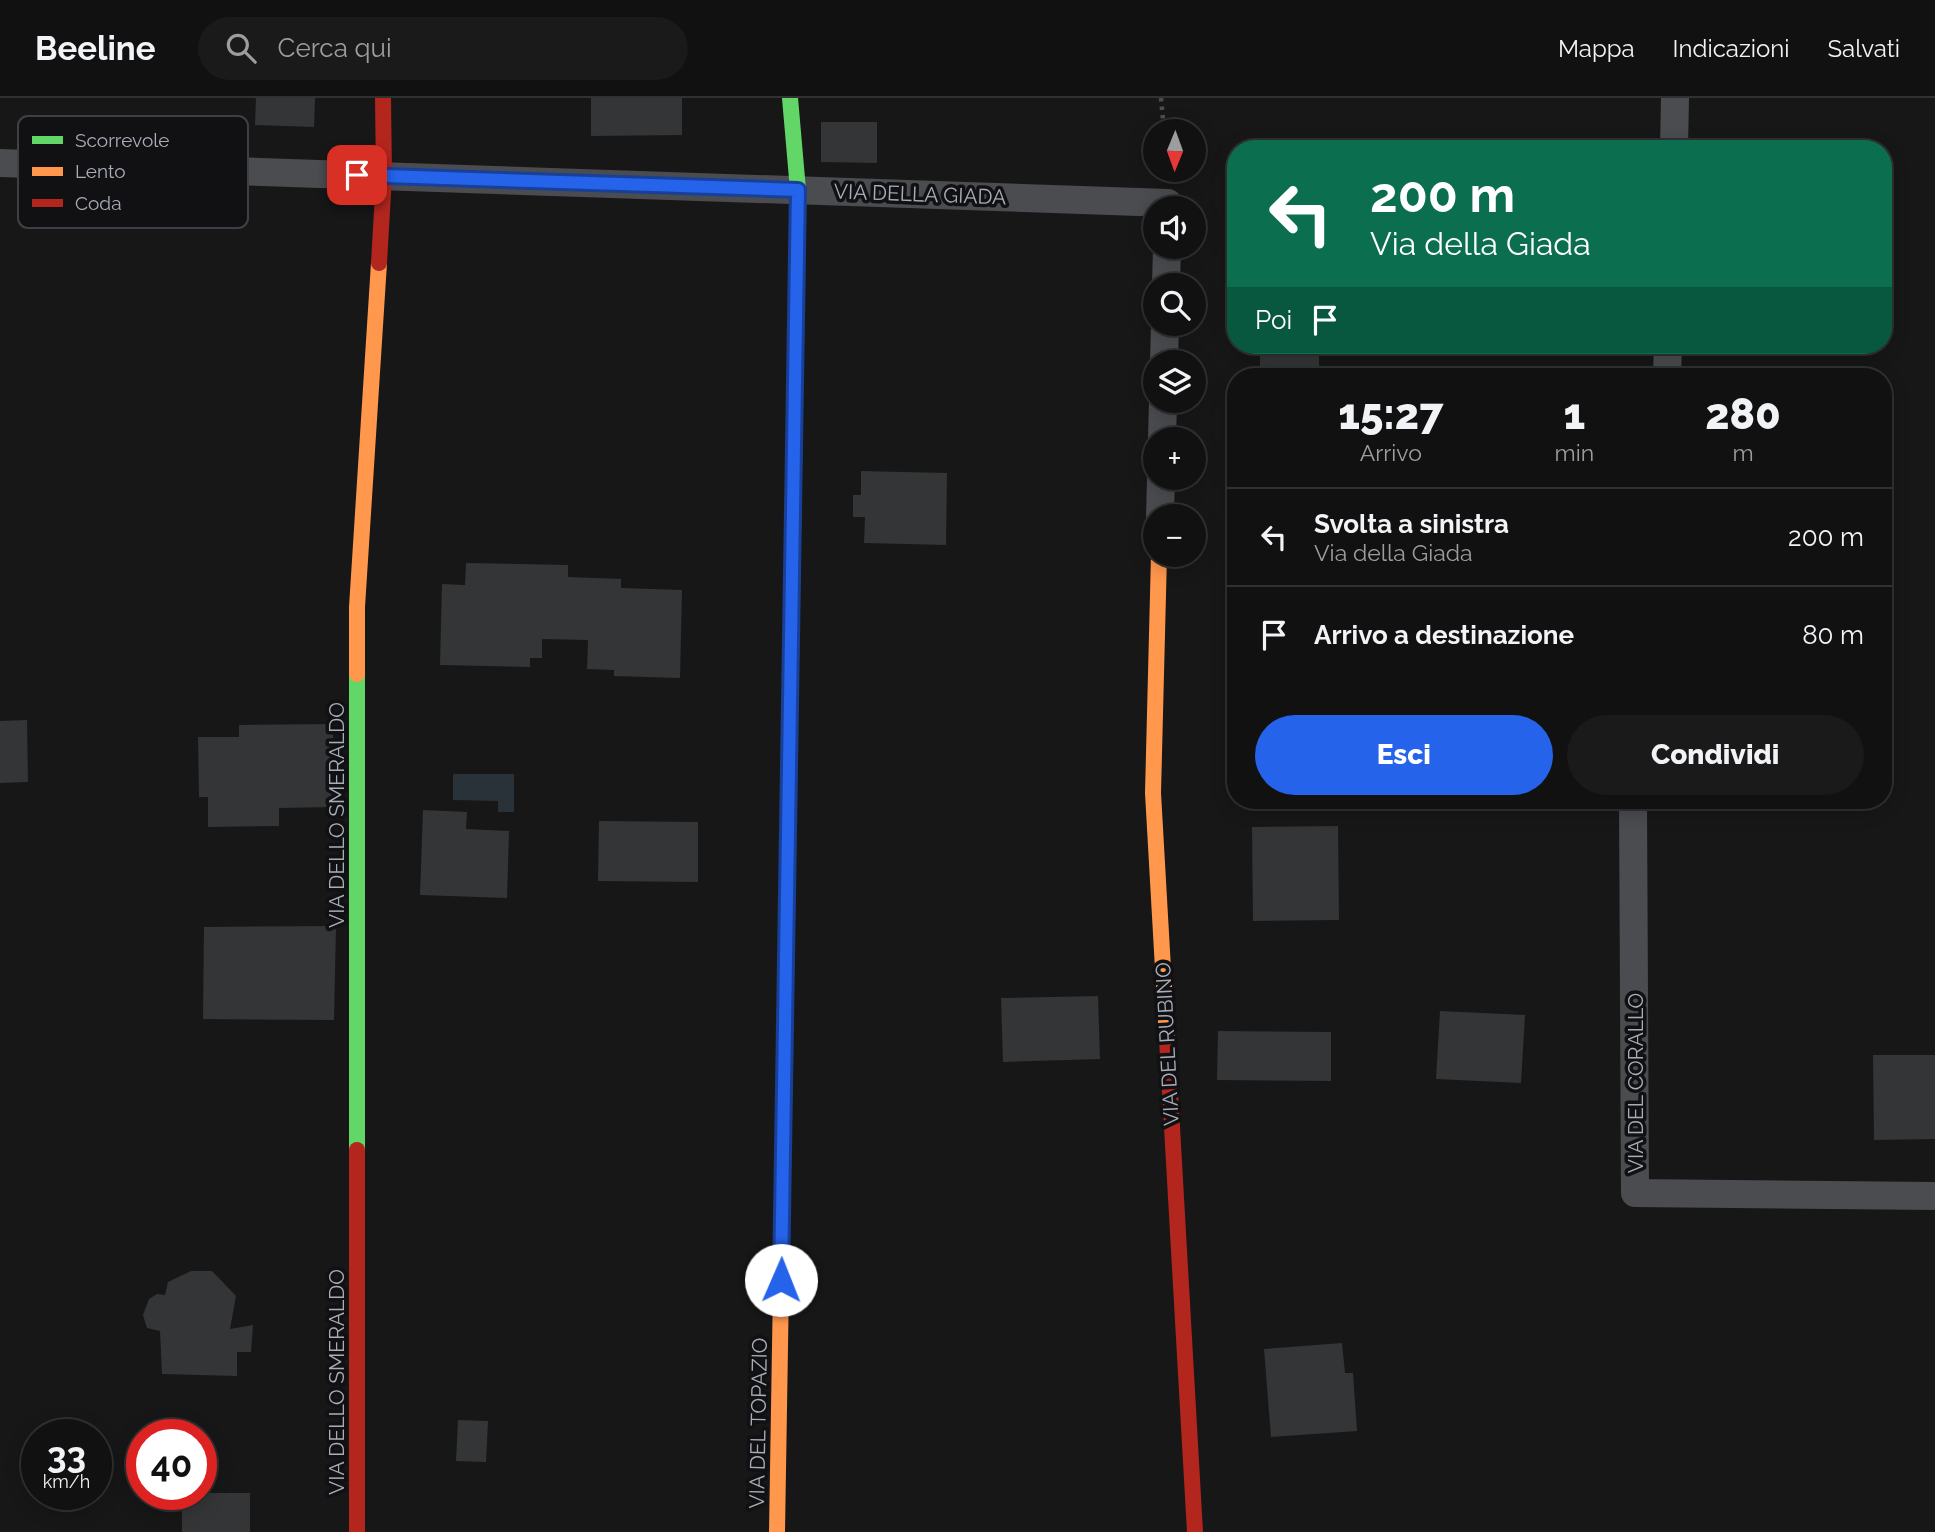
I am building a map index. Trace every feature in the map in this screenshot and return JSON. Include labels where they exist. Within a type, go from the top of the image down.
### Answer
[{"type":"street","name":"VIA DELLO SMERALDO","points":[[357,1532],[357,607],[384,176],[383,98]]},
{"type":"street","name":"VIA DEL TOPAZIO","points":[[777,1532],[798,190],[790,98]]},
{"type":"street","points":[[1674,140],[1675,98]]},
{"type":"street","name":"VIA DELLA GIADA","points":[[0,163],[18,164]]},
{"type":"street","name":"VIA DELLA GIADA","points":[[248,171],[1143,205]]},
{"type":"street","name":"VIA DEL RUBINO","points":[[1159,567],[1153,793],[1195,1532]]},
{"type":"street","name":"VIA DEL CORALLO","points":[[1633,809],[1635,1193],[1935,1196]]},
{"type":"path","points":[[1161,98],[1163,119]]},
{"type":"shaded area","points":[[453,774],[514,774],[514,812],[498,812],[498,801],[453,800]]},
{"type":"building","points":[[256,98],[315,98],[314,127],[255,125]]},
{"type":"building","points":[[591,98],[682,98],[682,135],[591,136]]},
{"type":"building","points":[[821,122],[877,122],[877,163],[821,162]]},
{"type":"building","points":[[1260,354],[1319,354],[1319,368],[1260,368]]},
{"type":"building","points":[[861,471],[947,473],[946,545],[864,543],[865,517],[853,517],[853,495],[861,495]]},
{"type":"building","points":[[466,563],[568,565],[568,577],[621,579],[621,588],[682,590],[680,678],[614,676],[614,670],[587,669],[588,640],[542,639],[542,658],[530,658],[530,667],[440,665],[442,584],[465,585]]},
{"type":"building","points":[[27,720],[28,782],[0,783],[0,721]]},
{"type":"building","points":[[333,724],[334,807],[279,808],[279,826],[208,827],[208,797],[199,797],[198,737],[239,737],[239,725]]},
{"type":"building","points":[[423,810],[467,812],[466,829],[509,831],[507,898],[420,895]]},
{"type":"building","points":[[599,821],[698,822],[698,882],[598,881]]},
{"type":"building","points":[[1338,826],[1339,920],[1253,921],[1252,827]]},
{"type":"building","points":[[336,926],[334,1020],[203,1019],[204,927]]},
{"type":"building","points":[[1098,996],[1100,1059],[1003,1062],[1001,998]]},
{"type":"building","points":[[1440,1011],[1525,1015],[1521,1083],[1436,1079]]},
{"type":"building","points":[[1218,1031],[1331,1032],[1331,1081],[1217,1080]]},
{"type":"building","points":[[1873,1055],[1935,1055],[1935,1139],[1874,1140]]},
{"type":"building","points":[[191,1271],[212,1271],[236,1296],[230,1329],[253,1325],[251,1352],[237,1352],[237,1376],[162,1374],[160,1331],[147,1328],[143,1315],[149,1299],[157,1294],[165,1295],[168,1282]]},
{"type":"building","points":[[1342,1343],[1345,1373],[1353,1373],[1357,1431],[1271,1437],[1264,1349]]},
{"type":"building","points":[[458,1420],[488,1421],[486,1462],[456,1461]]},
{"type":"building","points":[[217,1493],[250,1493],[250,1532],[182,1532],[182,1510],[217,1510]]},
{"type":"traffic: fast","points":[[790,98],[798,190],[793,537]]},
{"type":"traffic: fast","points":[[357,674],[357,1150]]},
{"type":"traffic: slow","points":[[357,674],[357,607],[379,263]]},
{"type":"traffic: slow","points":[[1159,567],[1153,793],[1167,1039]]},
{"type":"traffic: slow","points":[[777,1532],[786,977]]},
{"type":"traffic: jam","points":[[379,263],[384,176],[383,98]]},
{"type":"traffic: jam","points":[[786,977],[793,537]]},
{"type":"traffic: jam","points":[[1167,1039],[1195,1532]]},
{"type":"traffic: jam","points":[[357,1150],[357,1532]]},
{"type":"route","points":[[357,175],[798,190],[781,1280]]}]
